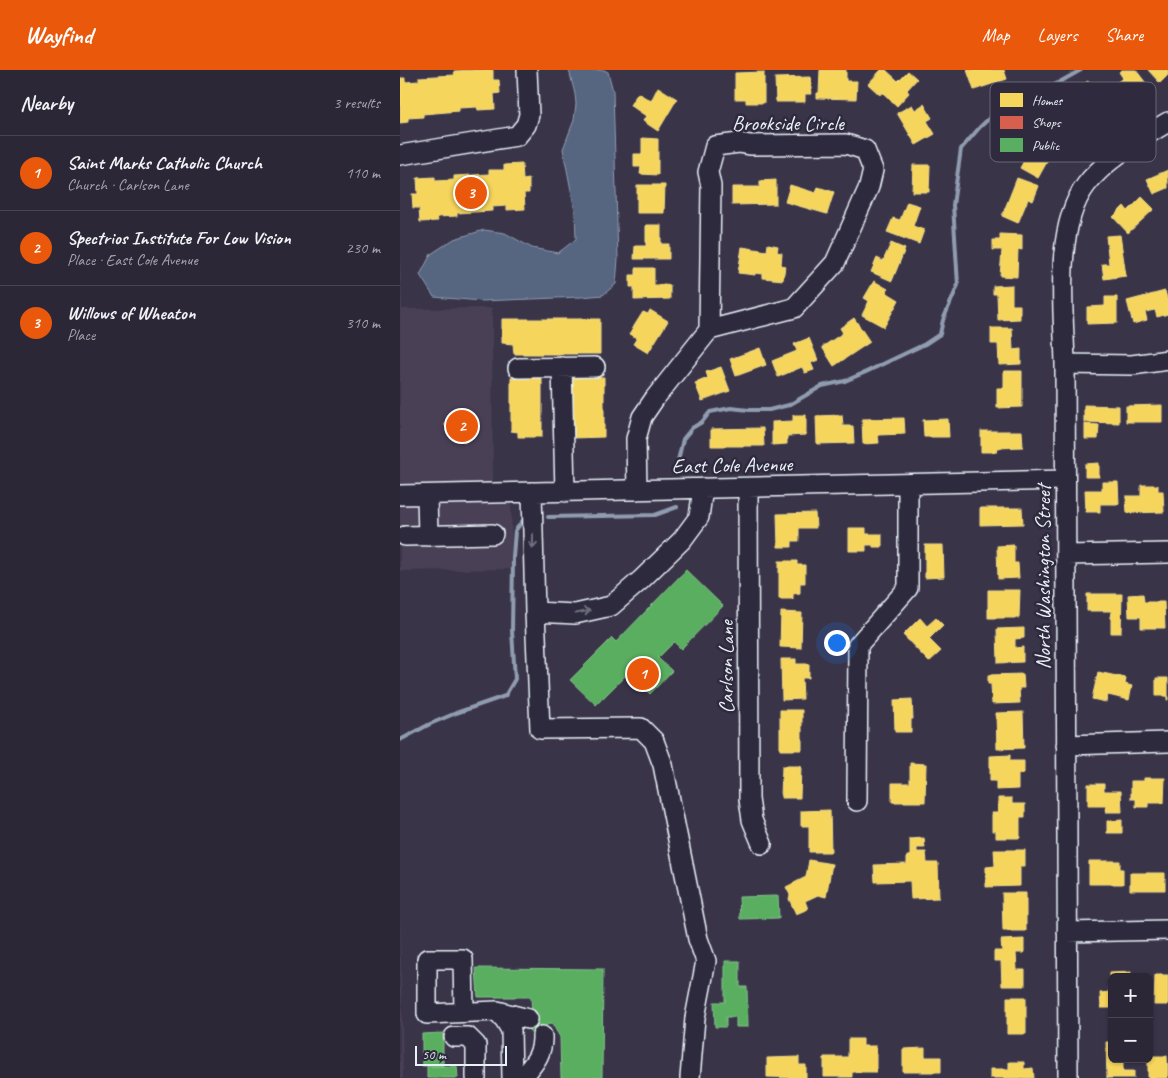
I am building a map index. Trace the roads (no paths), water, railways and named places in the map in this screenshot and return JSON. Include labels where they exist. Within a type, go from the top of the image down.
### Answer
[{"type":"street","points":[[400,155],[517,136],[526,125],[529,115],[527,70]]},
{"type":"street","name":"North Washington Street","points":[[1156,129],[1168,122]]},
{"type":"street","name":"Brookside Circle","points":[[739,142],[750,145],[846,144],[865,150],[873,170],[869,187],[835,263],[794,308],[709,330],[711,186],[708,172],[715,146],[739,142]]},
{"type":"street","name":"North Washington Street","points":[[1068,1078],[1066,480],[1063,263],[1065,240],[1074,208],[1085,186],[1096,173],[1110,162]]},
{"type":"street","points":[[636,490],[636,439],[642,417],[709,330]]},
{"type":"street","points":[[1065,364],[1132,365],[1168,360]]},
{"type":"street","points":[[562,367],[565,492]]},
{"type":"street","points":[[518,368],[595,367]]},
{"type":"street","name":"East Cole Avenue","points":[[400,495],[1066,480]]},
{"type":"street","points":[[857,801],[858,645],[908,588],[908,484]]},
{"type":"street","points":[[535,612],[575,614],[611,606],[682,540],[699,517],[703,488]]},
{"type":"street","name":"Carlson Lane","points":[[748,488],[749,798],[752,820],[762,844]]},
{"type":"street","points":[[532,492],[540,729],[641,728],[654,741],[663,764],[698,938],[706,961],[695,1018],[690,1078]]},
{"type":"street","points":[[427,495],[428,536]]},
{"type":"street","points":[[405,536],[493,534]]},
{"type":"street","points":[[1066,555],[1168,553]]},
{"type":"street","points":[[1066,745],[1168,742]]},
{"type":"street","points":[[1067,932],[1168,930]]},
{"type":"street","points":[[464,1012],[497,1012],[528,1019]]},
{"type":"street","points":[[497,1012],[511,1030],[512,1078]]},
{"type":"street","points":[[522,1078],[542,1048],[542,1036]]},
{"type":"street","points":[[454,1037],[468,1037],[476,1045],[476,1078]]},
{"type":"water","points":[[569,70],[604,70],[608,72],[613,91],[618,259],[616,284],[603,295],[581,297],[481,301],[434,297],[420,275],[431,254],[454,239],[484,230],[505,233],[532,248],[558,253],[576,239],[575,211],[563,149],[574,120],[576,104]]},
{"type":"waterway","points":[[1060,82],[1081,70]]},
{"type":"waterway","points":[[676,469],[683,439],[710,412],[731,408],[769,410],[789,405],[822,386],[845,381],[866,372],[925,344],[940,334],[943,320],[958,285],[953,205],[961,149],[990,118]]},
{"type":"waterway","points":[[548,517],[655,515],[677,507]]},
{"type":"waterway","points":[[400,740],[456,713],[505,696],[515,679],[512,631],[513,557],[515,531],[524,519]]},
{"type":"place","name":"Willows of Wheaton","points":[[471,193]]},
{"type":"place","name":"Spectrios Institute For Low Vision","points":[[462,426]]},
{"type":"place","name":"Saint Marks Catholic Church","points":[[643,674]]}]
